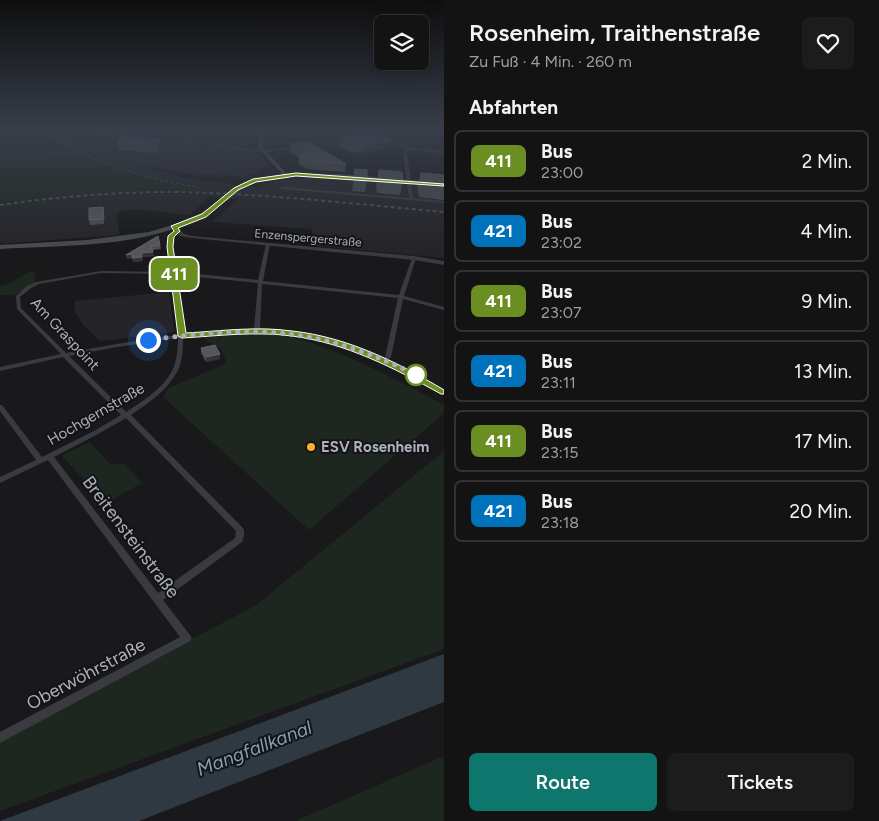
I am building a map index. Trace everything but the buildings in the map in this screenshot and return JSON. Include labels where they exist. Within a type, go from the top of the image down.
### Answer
[{"type":"main road","points":[[281,169],[285,174]]},
{"type":"main road","points":[[0,247],[116,238],[175,229],[204,216],[245,184],[285,174],[444,184]]},
{"type":"street","points":[[406,169],[411,199]]},
{"type":"street","points":[[282,188],[444,202]]},
{"type":"street","name":"Enzenspergerstraße","points":[[175,229],[192,237],[414,258],[444,263]]},
{"type":"street","name":"Hochgernstraße","points":[[0,480],[126,415],[148,401],[166,384],[174,371],[182,336],[170,247],[171,236],[175,229]]},
{"type":"street","points":[[257,331],[260,282],[268,244]]},
{"type":"street","points":[[386,360],[414,258]]},
{"type":"street","name":"Am Graspoint","points":[[157,599],[239,540],[240,530],[126,415],[62,354],[19,308],[18,297],[29,287],[101,272],[174,273],[402,297],[444,309]]},
{"type":"street","points":[[0,369],[62,354],[182,336],[257,331],[291,333],[318,338],[386,360],[444,392]]},
{"type":"street","points":[[0,407],[40,460]]},
{"type":"street","name":"Breitensteinstraße","points":[[49,456],[187,638]]},
{"type":"street","name":"Oberwöhrstraße","points":[[0,738],[187,638]]},
{"type":"shaded area","points":[[0,169],[119,169],[211,191],[208,193],[108,194],[0,205]]},
{"type":"shaded area","points":[[119,169],[154,169],[190,179],[260,188],[262,185],[277,181],[315,177],[444,187],[444,258],[317,246],[311,229],[212,222],[238,199],[209,197],[190,215],[134,209],[120,211],[116,215],[120,235],[0,244],[0,205],[108,194],[208,193],[210,191]]},
{"type":"shaded area","points":[[164,169],[262,169],[245,177],[203,174],[201,176]]},
{"type":"shaded area","points":[[33,271],[36,273],[34,284],[14,295],[0,295],[0,286],[9,284],[24,274]]},
{"type":"shaded area","points":[[169,292],[174,332],[100,341],[84,326],[74,310],[75,301]]},
{"type":"shaded area","name":"ESV Rosenheim","points":[[276,333],[320,346],[362,363],[444,405],[444,413],[309,530],[163,397],[169,388],[227,363],[221,349],[203,338]]},
{"type":"shaded area","points":[[90,442],[110,464],[124,464],[142,483],[106,503],[62,456]]},
{"type":"shaded area","points":[[444,451],[444,649],[0,811],[0,739],[255,606]]},
{"type":"shaded area","points":[[444,756],[444,821],[296,821]]},
{"type":"water","name":"Mangfallkanal","points":[[444,654],[444,702],[139,821],[0,821]]},
{"type":"tunnel","points":[[282,188],[290,187],[298,190]]},
{"type":"railway","points":[[123,169],[161,180],[201,188]]},
{"type":"railway","points":[[0,205],[86,195],[171,192],[273,197],[444,212]]},
{"type":"bus line","name":"411","points":[[444,184],[296,174],[285,174],[255,180],[236,189],[204,216],[174,227],[177,231],[171,236],[170,247],[182,336],[257,331],[291,333],[318,338],[345,345],[386,360],[444,392]]},
{"type":"place","name":"ESV Rosenheim","points":[[311,447]]},
{"type":"route","points":[[148,340],[227,332],[291,333],[345,345],[386,360],[416,375]]}]
